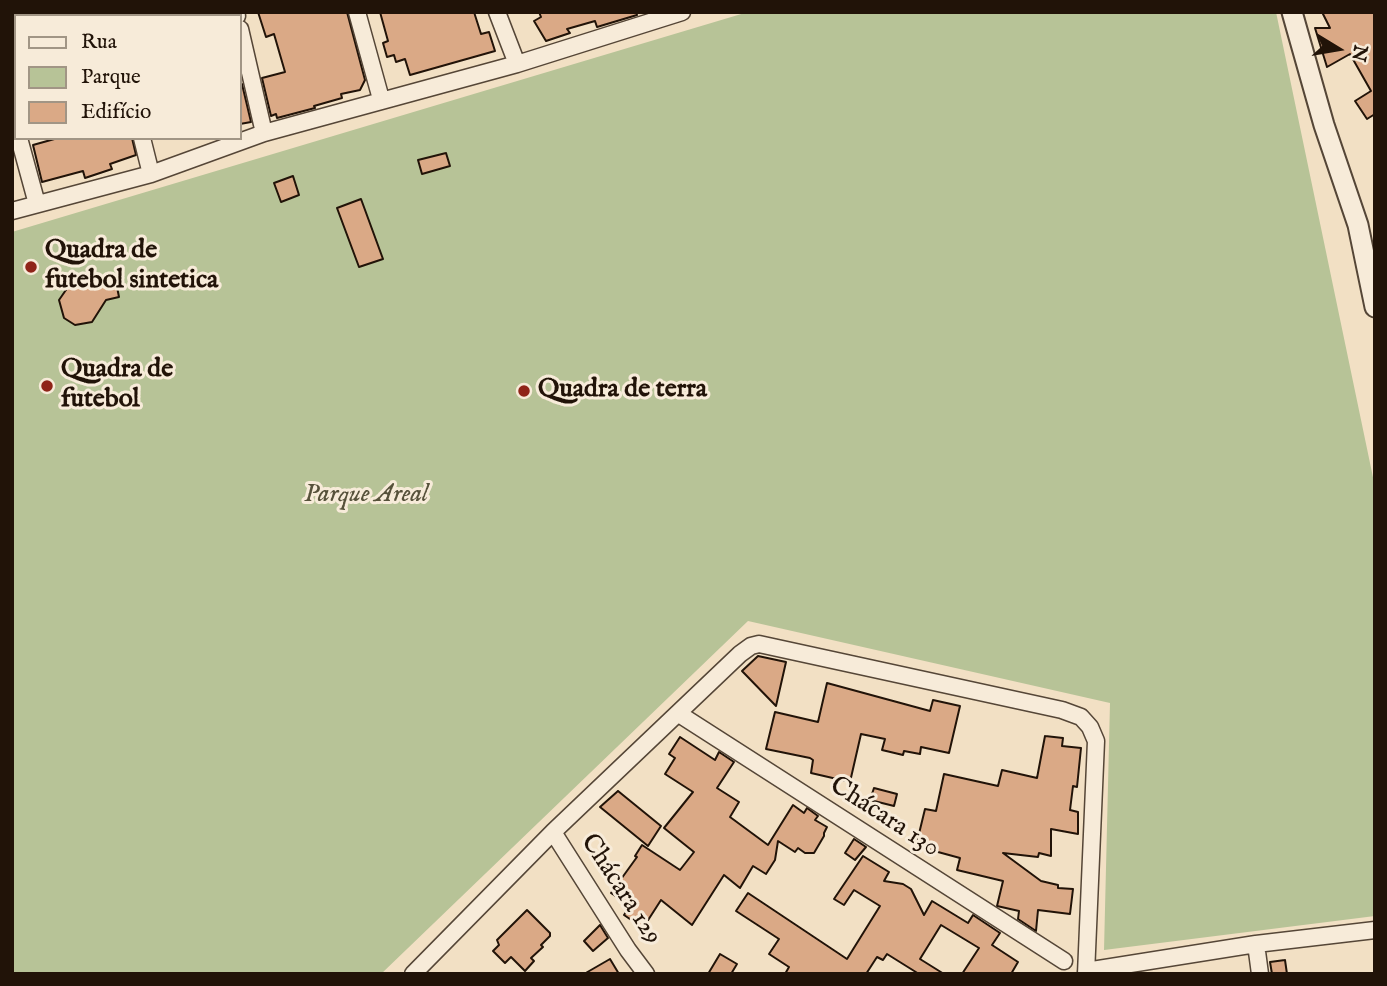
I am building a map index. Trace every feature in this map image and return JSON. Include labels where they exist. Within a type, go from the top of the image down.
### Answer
[{"type":"street","points":[[357,12],[381,99]]},
{"type":"street","points":[[497,12],[517,64]]},
{"type":"street","points":[[12,211],[150,174],[264,133],[517,64],[651,17],[682,12]]},
{"type":"street","points":[[1292,12],[1324,125],[1358,225],[1375,307]]},
{"type":"street","points":[[242,38],[264,133]]},
{"type":"street","points":[[20,140],[37,204]]},
{"type":"street","points":[[142,140],[150,174]]},
{"type":"street","points":[[413,974],[553,832],[740,654],[751,646],[759,645],[1062,710],[1081,717],[1090,727],[1096,741],[1086,972],[1256,944],[1375,930]]},
{"type":"street","name":"Chácara 130","points":[[679,713],[1064,961]]},
{"type":"street","name":"Chácara 129","points":[[553,832],[646,974]]},
{"type":"street","points":[[1256,944],[1260,974]]},
{"type":"green space","name":"Parque Areal","points":[[748,12],[1276,12],[1375,487],[1375,916],[1104,950],[1110,703],[748,621],[381,974],[12,974],[12,232]]},
{"type":"building","points":[[258,12],[347,12],[365,80],[360,90],[341,94],[342,98],[314,106],[315,108],[277,118],[276,114],[271,116],[262,78],[285,72],[274,34],[266,37]]},
{"type":"building","points":[[380,12],[474,12],[481,34],[489,32],[495,51],[410,75],[405,59],[396,62],[394,55],[387,57],[383,43],[388,41]]},
{"type":"building","points":[[539,12],[636,12],[637,15],[597,27],[595,21],[567,29],[570,33],[546,41],[534,21],[541,17]]},
{"type":"building","points":[[1322,12],[1375,12],[1375,114],[1367,119],[1355,101],[1371,91],[1350,54],[1327,67],[1315,28],[1330,28]]},
{"type":"building","points":[[242,84],[251,122],[242,124]]},
{"type":"building","points":[[51,140],[132,140],[136,155],[110,164],[112,169],[85,178],[83,171],[42,182],[33,145]]},
{"type":"building","points":[[446,153],[450,166],[422,174],[418,160]]},
{"type":"building","points":[[293,176],[299,195],[281,202],[274,183]]},
{"type":"building","points":[[361,199],[383,259],[359,267],[337,208]]},
{"type":"building","points":[[116,282],[119,297],[106,300],[92,322],[75,325],[64,318],[59,300],[68,287],[84,283],[94,288]]},
{"type":"building","points":[[758,656],[786,662],[776,706],[742,671]]},
{"type":"building","points":[[827,683],[930,711],[933,700],[960,706],[949,753],[921,747],[920,754],[904,751],[903,755],[882,750],[885,739],[861,734],[850,782],[811,773],[813,760],[810,758],[766,749],[775,712],[818,722]]},
{"type":"building","points":[[1045,736],[1063,738],[1062,746],[1081,748],[1077,787],[1073,786],[1070,810],[1078,812],[1078,834],[1051,829],[1051,856],[1039,853],[1038,857],[1003,853],[1041,881],[1058,885],[1058,888],[1073,889],[1070,914],[1038,910],[1036,931],[1018,919],[1019,911],[997,906],[1003,881],[957,870],[960,858],[916,846],[925,809],[936,811],[944,774],[998,786],[1002,770],[1037,778]]},
{"type":"building","points":[[680,737],[715,760],[719,752],[734,762],[717,788],[739,802],[730,817],[768,845],[793,805],[804,813],[807,808],[818,816],[815,820],[827,827],[814,853],[805,853],[798,848],[795,852],[778,841],[775,860],[766,874],[753,866],[740,888],[724,875],[692,925],[661,900],[643,928],[624,915],[630,906],[611,893],[637,857],[635,856],[642,845],[680,870],[694,852],[664,828],[693,792],[665,774],[675,758],[669,754]]},
{"type":"building","points":[[874,788],[897,794],[894,806],[870,800]]},
{"type":"building","points":[[618,791],[661,826],[648,846],[600,807]]},
{"type":"building","points":[[854,839],[866,847],[855,860],[845,853]]},
{"type":"building","points":[[863,856],[889,872],[884,881],[903,884],[911,889],[924,915],[932,901],[968,923],[973,915],[1000,933],[992,945],[1018,962],[1011,974],[962,974],[979,948],[941,925],[920,959],[944,974],[919,974],[887,954],[883,960],[877,957],[866,974],[785,974],[789,967],[769,954],[779,939],[736,911],[748,893],[847,959],[880,906],[854,890],[844,905],[834,899]]},
{"type":"building","points":[[527,910],[550,936],[531,958],[534,961],[525,971],[511,957],[505,963],[493,951],[499,945],[497,940]]},
{"type":"building","points":[[600,925],[608,938],[593,951],[584,941]]},
{"type":"building","points":[[720,954],[737,964],[731,974],[708,974]]},
{"type":"building","points":[[610,959],[619,974],[584,974]]},
{"type":"building","points":[[1285,960],[1287,974],[1272,974],[1270,962]]},
{"type":"place","name":"Quadra de futebol sintetica","points":[[31,267]]},
{"type":"place","name":"Quadra de futebol","points":[[47,386]]},
{"type":"place","name":"Quadra de terra","points":[[524,391]]}]
